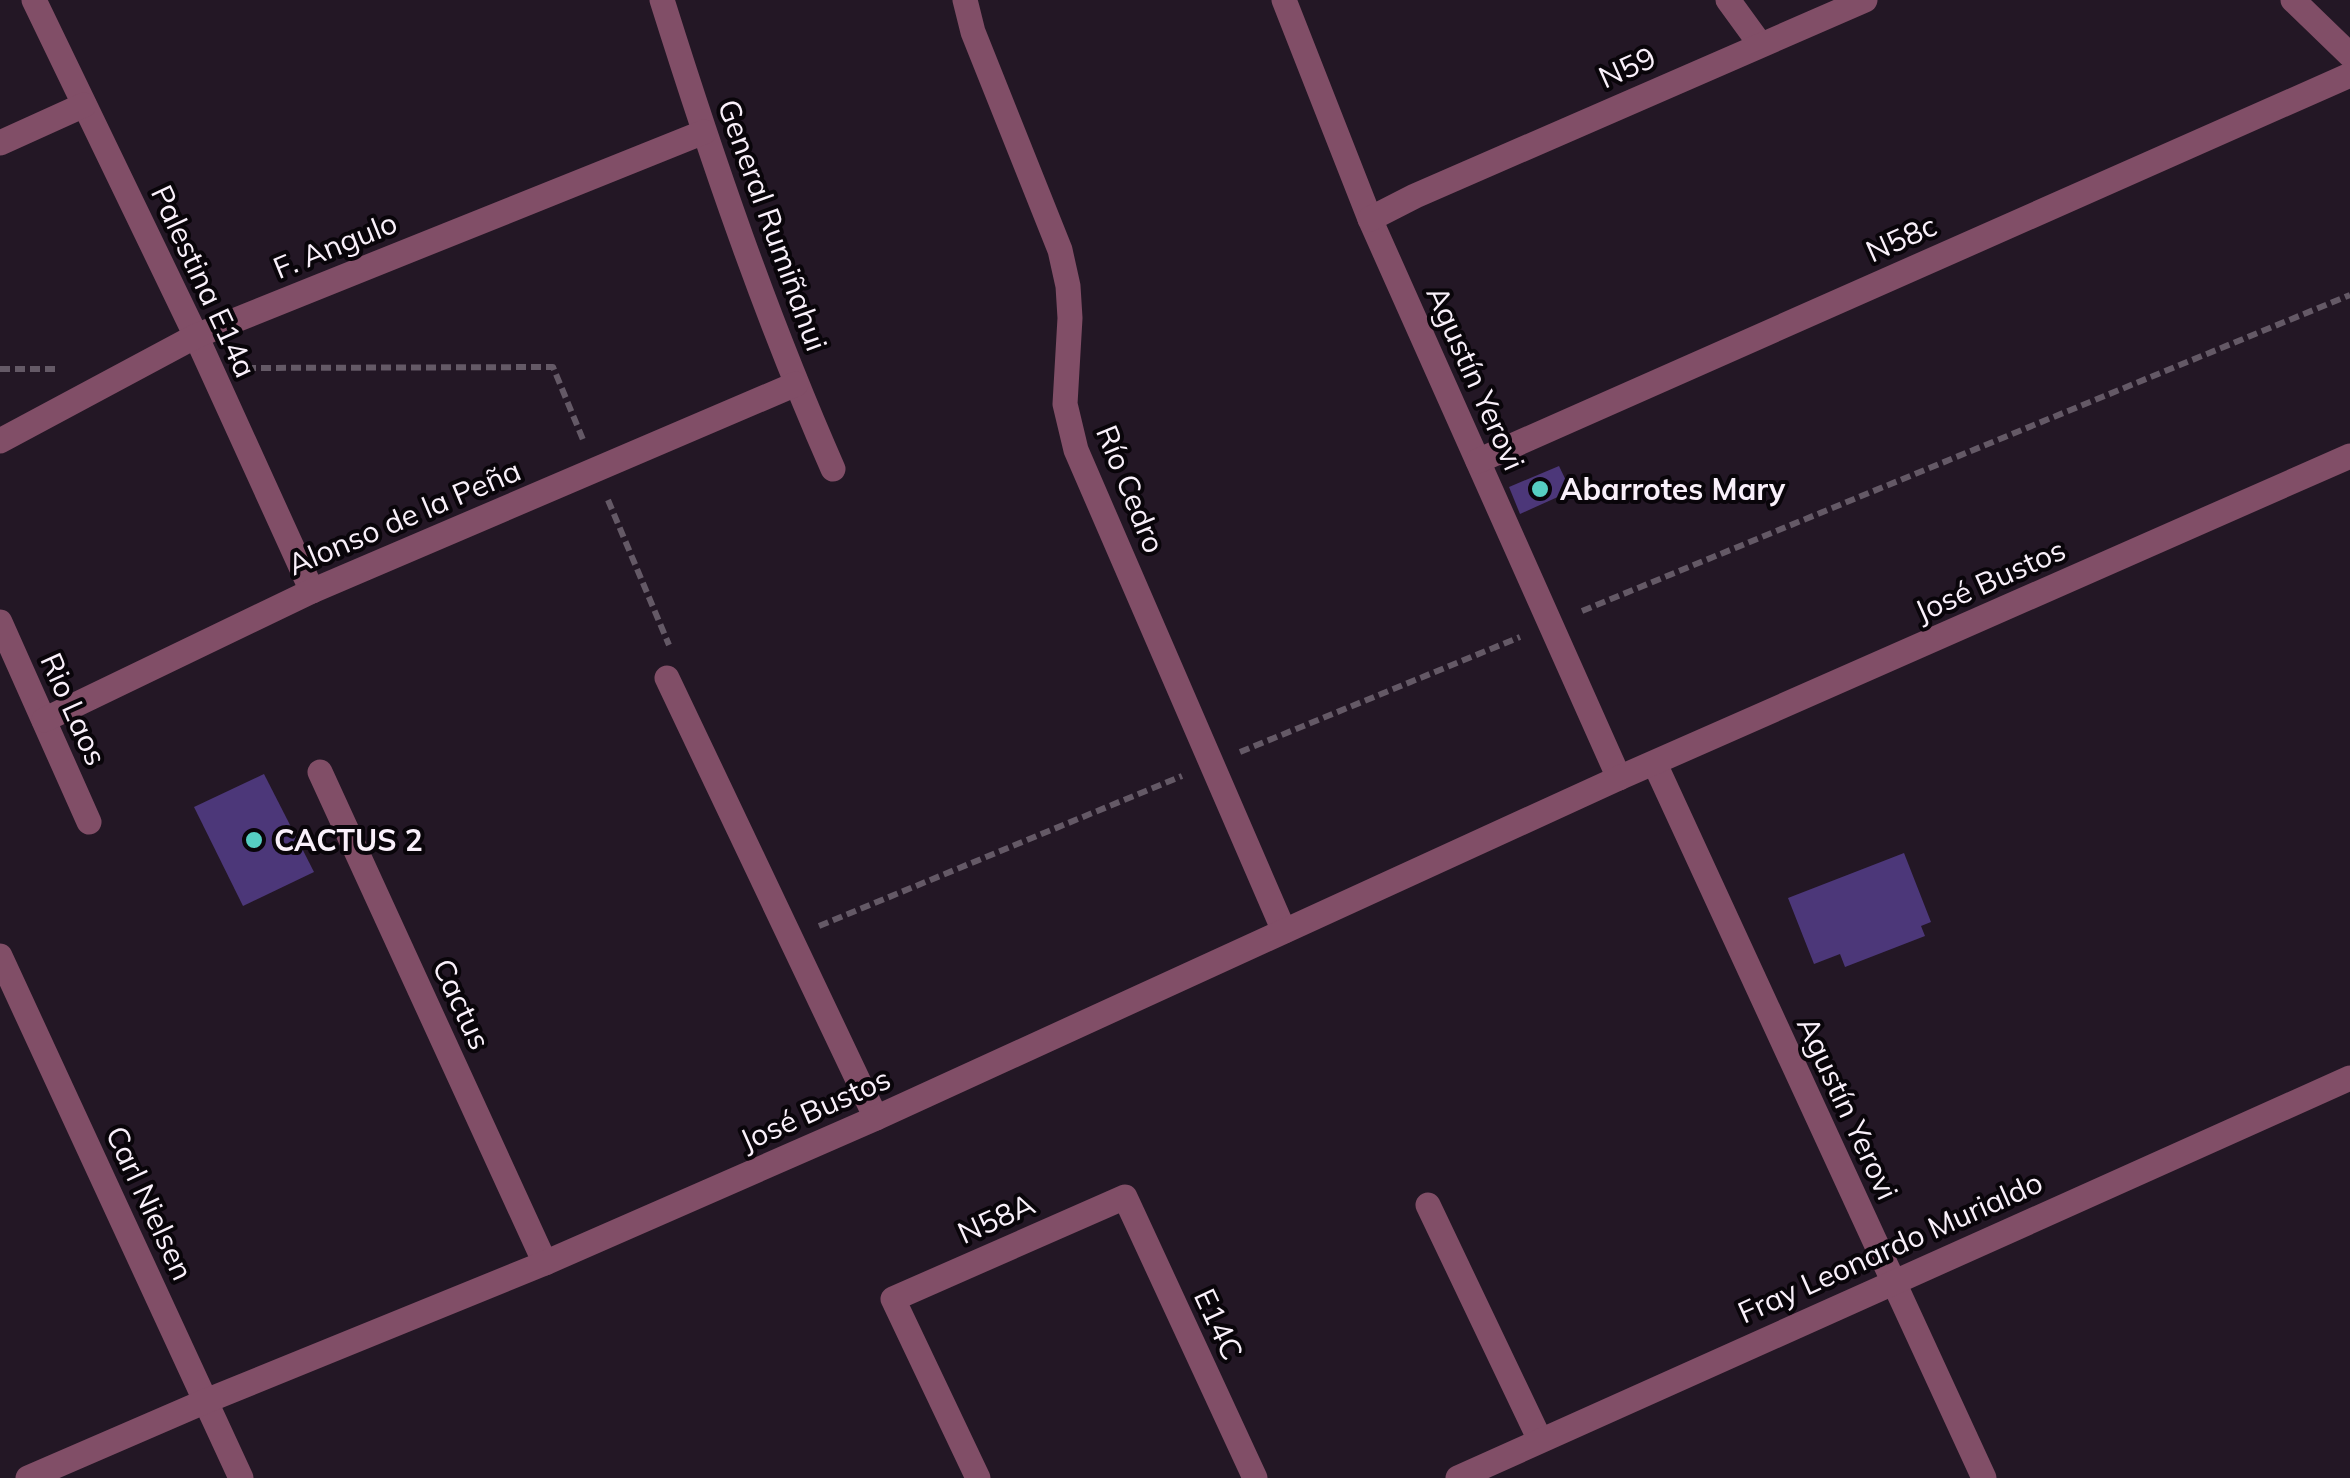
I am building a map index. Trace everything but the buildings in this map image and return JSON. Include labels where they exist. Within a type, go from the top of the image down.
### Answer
[{"type":"street","name":"Palestina E14a","points":[[34,0],[196,336],[312,591]]},
{"type":"street","name":"General Rumiñahui","points":[[662,0],[704,132],[796,384],[833,469]]},
{"type":"street","name":"Río Cedro","points":[[965,0],[973,32],[1060,250],[1070,318],[1065,404],[1076,450],[1284,931]]},
{"type":"street","name":"Agustín Yerovi","points":[[1284,0],[1370,219],[1619,778]]},
{"type":"street","points":[[1728,0],[1760,44]]},
{"type":"street","name":"N59","points":[[1370,219],[1865,0]]},
{"type":"street","points":[[2293,0],[2350,55]]},
{"type":"street","name":"N58c","points":[[1478,462],[2350,75]]},
{"type":"street","points":[[0,143],[84,106]]},
{"type":"street","name":"F. Angulo","points":[[0,441],[196,336],[704,132]]},
{"type":"street","name":"Alonso de la Peña","points":[[44,720],[312,591],[796,384]]},
{"type":"street","name":"José Bustos","points":[[28,1478],[546,1263],[876,1118],[1619,778],[2350,456]]},
{"type":"street","name":"Rio Laos","points":[[0,622],[89,822]]},
{"type":"street","points":[[667,678],[876,1118]]},
{"type":"street","name":"Agustín Yerovi","points":[[1656,764],[1984,1478]]},
{"type":"street","name":"Cactus","points":[[320,772],[546,1263]]},
{"type":"street","name":"Carl Nielsen","points":[[0,956],[242,1478]]},
{"type":"street","name":"Fray Leonardo Murialdo","points":[[1458,1478],[1510,1467],[1540,1440],[2350,1078]]},
{"type":"street","name":"N58A","points":[[978,1478],[893,1299],[1125,1198]]},
{"type":"street","name":"E14C","points":[[1125,1198],[1255,1478]]},
{"type":"street","points":[[1428,1205],[1540,1440]]},
{"type":"place","name":"Abarrotes Mary","points":[[1540,489]]},
{"type":"place","name":"CACTUS 2","points":[[254,840]]}]
